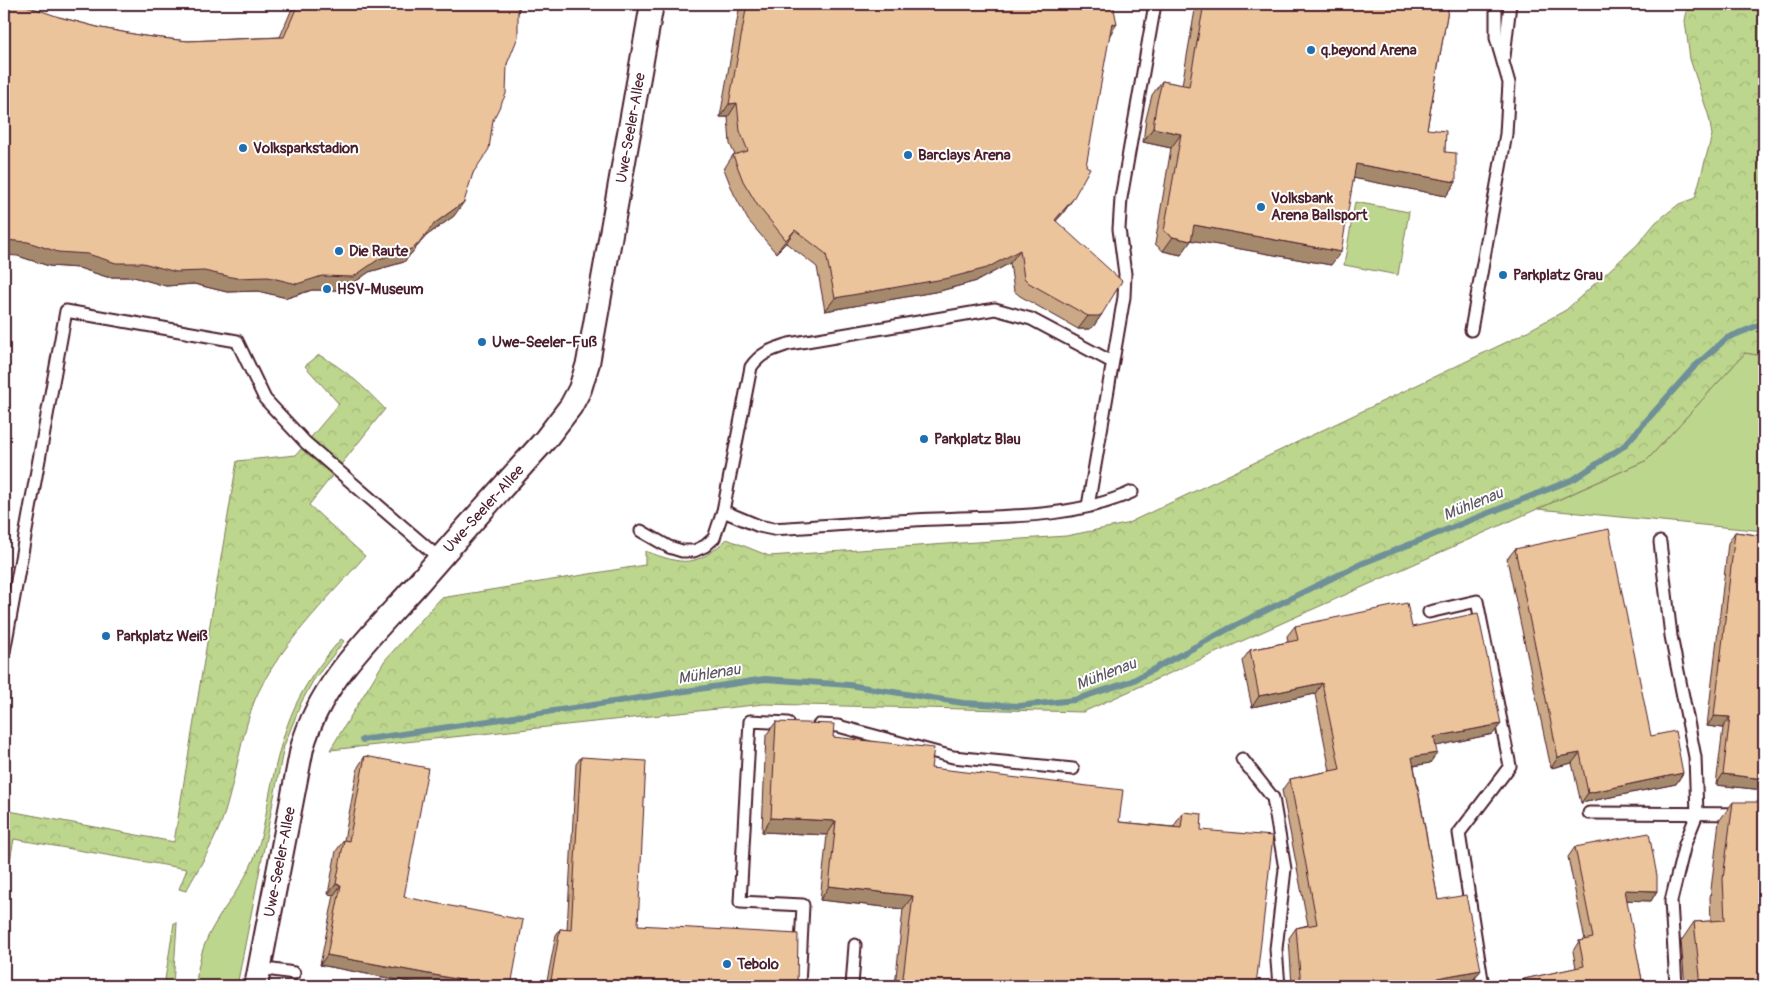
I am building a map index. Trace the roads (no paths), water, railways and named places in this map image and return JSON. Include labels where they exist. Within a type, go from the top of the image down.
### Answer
[{"type":"street","name":"Uwe-Seeler-Allee","points":[[258,977],[298,762],[313,714],[335,678],[555,428],[580,390],[595,333],[652,4]]},
{"type":"lane","points":[[1088,506],[1124,298],[1124,274],[1119,229],[1121,198],[1154,4]]},
{"type":"lane","points":[[1471,330],[1506,134],[1509,83],[1496,38],[1496,4]]},
{"type":"lane","points":[[1503,61],[1510,4]]},
{"type":"lane","points":[[641,531],[669,547],[682,551],[694,551],[705,546],[714,538],[723,511],[751,367],[757,358],[768,351],[789,344],[995,309],[1032,319],[1112,362]]},
{"type":"lane","points":[[4,652],[66,311],[237,341],[265,399],[306,443],[439,558]]},
{"type":"lane","points":[[723,511],[759,526],[773,529],[1041,513],[1088,506],[1117,499],[1132,492]]},
{"type":"lane","points":[[1660,542],[1671,636],[1695,758],[1697,814],[1678,866],[1671,901],[1676,986]]},
{"type":"lane","points":[[1429,612],[1477,601],[1510,766],[1459,833],[1483,986]]},
{"type":"lane","points":[[799,986],[803,905],[740,902],[750,722],[838,726],[953,757],[1073,769]]},
{"type":"lane","points":[[1242,759],[1273,798],[1285,869],[1276,949],[1279,986]]},
{"type":"lane","points":[[1589,813],[1764,814]]},
{"type":"lane","points":[[852,986],[855,945]]},
{"type":"lane","points":[[258,977],[294,973]]},
{"type":"waterway","name":"Mühlenau","points":[[362,740],[765,679],[849,685],[963,703],[1019,706],[1074,700],[1132,681],[1230,628],[1363,563],[1574,479],[1624,446],[1694,367],[1727,338],[1764,323]]},
{"type":"place","name":"q.beyond Arena","points":[[1311,50]]},
{"type":"place","name":"Volksparkstadion","points":[[243,148]]},
{"type":"place","name":"Barclays Arena","points":[[908,155]]},
{"type":"place","name":"Volksbank Arena Ballsport","points":[[1261,207]]},
{"type":"place","name":"Die Raute","points":[[339,251]]},
{"type":"place","name":"Parkplatz Grau","points":[[1503,275]]},
{"type":"place","name":"HSV-Museum","points":[[327,289]]},
{"type":"place","name":"Uwe-Seeler-Fuß","points":[[482,342]]},
{"type":"place","name":"Parkplatz Blau","points":[[924,439]]},
{"type":"place","name":"Parkplatz Weiß","points":[[106,636]]},
{"type":"place","name":"Tebolo","points":[[727,964]]}]
